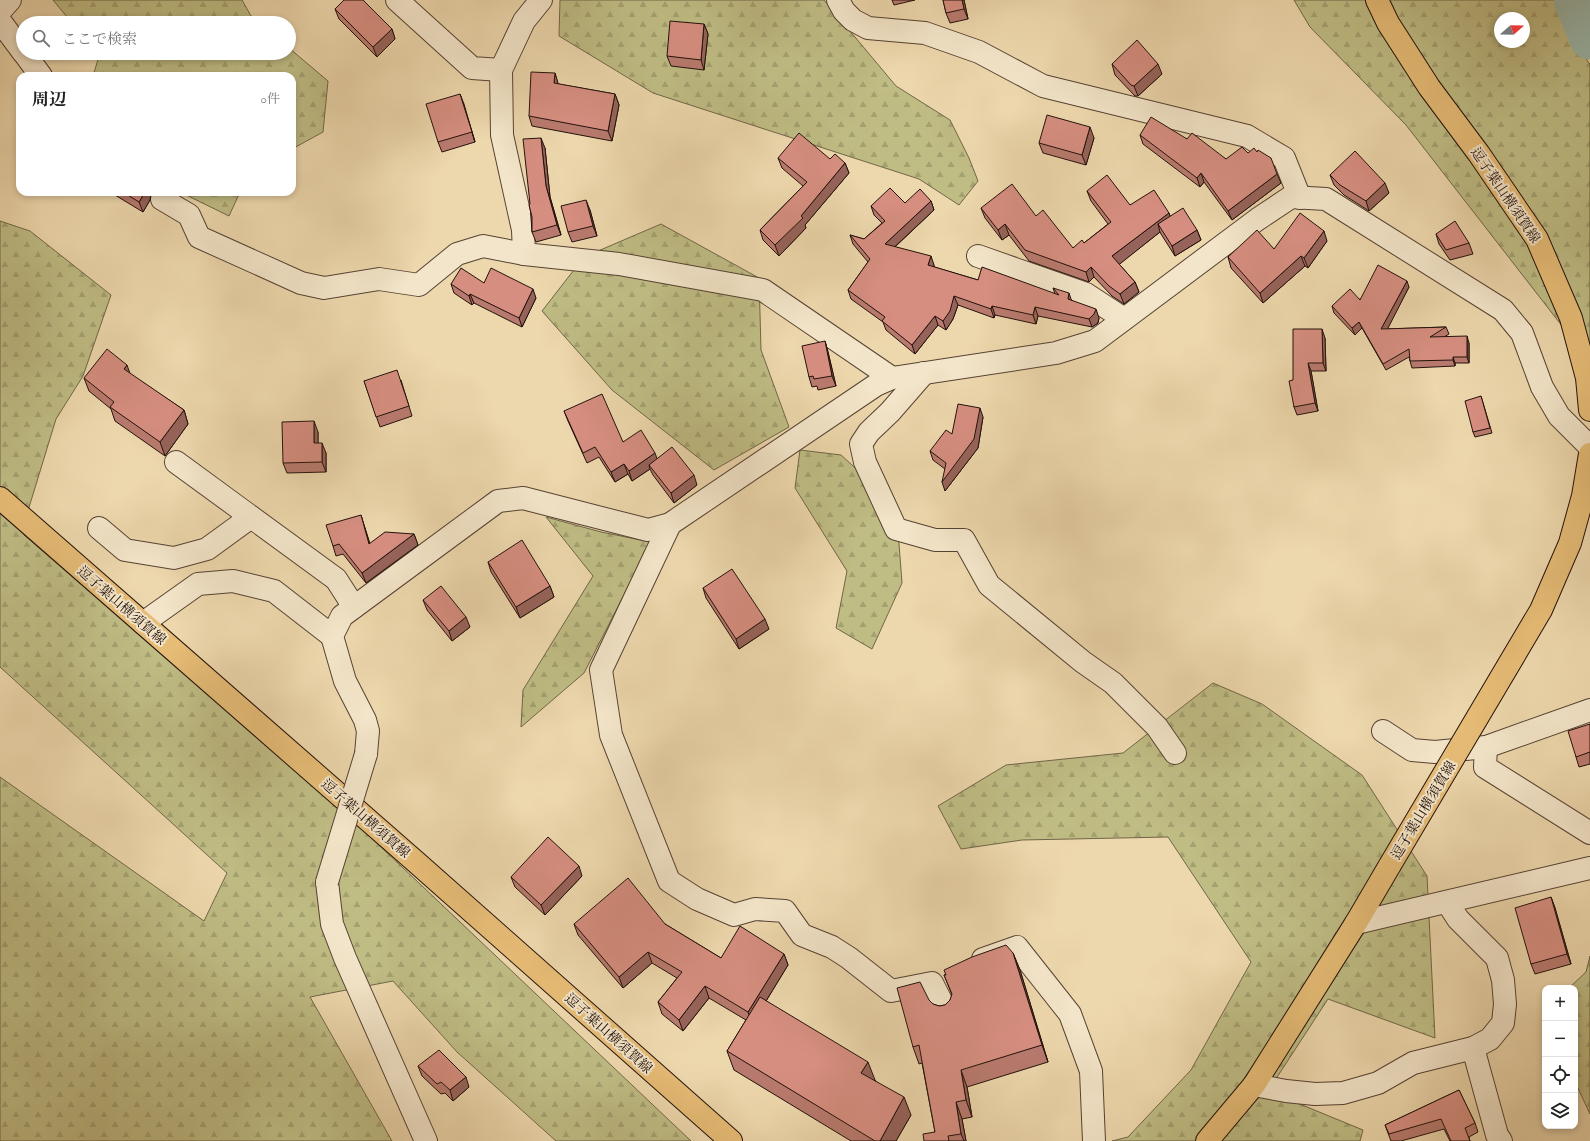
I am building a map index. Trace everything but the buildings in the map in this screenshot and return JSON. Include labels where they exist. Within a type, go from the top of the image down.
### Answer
[{"type":"main road","name":"逗子葉山横須賀線","points":[[1377,0],[1388,23],[1429,87],[1480,154],[1537,239],[1571,318],[1587,378],[1590,410]]},
{"type":"main road","name":"逗子葉山横須賀線","points":[[1207,1141],[1254,1085],[1356,922],[1542,610],[1570,543],[1583,496],[1590,454]]},
{"type":"main road","name":"逗子葉山横須賀線","points":[[0,498],[405,852],[731,1141]]},
{"type":"street","points":[[0,10],[10,0]]},
{"type":"street","points":[[397,0],[472,68],[501,70]]},
{"type":"street","points":[[524,254],[523,230],[502,135],[501,70],[524,21],[541,0]]},
{"type":"street","points":[[838,0],[844,11],[853,20],[868,28],[926,33],[979,52],[1043,86],[1247,136],[1284,158],[1300,198]]},
{"type":"street","points":[[0,21],[16,42]]},
{"type":"street","points":[[30,60],[38,72]]},
{"type":"street","points":[[332,636],[342,616],[498,501],[523,498],[648,530],[670,524],[876,385],[892,378],[1056,354],[1095,341],[1258,219],[1291,197],[1326,200],[1503,310],[1522,333],[1542,387],[1559,416],[1590,448]]},
{"type":"street","points":[[162,199],[189,215],[199,237],[301,282],[324,288],[379,279],[419,286],[457,254],[483,246],[524,254],[619,264],[763,290],[892,378]]},
{"type":"street","points":[[978,256],[1086,294],[1124,319]]},
{"type":"street","points":[[924,373],[890,412],[869,432],[861,444],[865,462],[896,529],[935,540],[964,540],[989,585],[1082,662],[1113,683],[1157,727],[1175,753]]},
{"type":"street","points":[[176,462],[336,579],[354,608]]},
{"type":"street","points":[[99,528],[124,550],[174,558],[207,549],[251,517]]},
{"type":"street","points":[[670,524],[601,670],[611,735],[670,881],[697,899],[734,915],[755,909],[785,911],[802,935],[832,947],[850,958],[891,991],[939,978],[946,1011]]},
{"type":"street","points":[[143,623],[198,584],[233,581],[274,592],[332,636],[345,681],[365,720],[368,731],[366,754],[327,882],[332,924],[345,958],[426,1141]]},
{"type":"street","points":[[1384,731],[1412,750],[1434,752],[1486,747],[1590,710]]},
{"type":"street","points":[[1486,747],[1485,767],[1590,833]]},
{"type":"street","points":[[1356,922],[1590,868]]},
{"type":"street","points":[[1254,1085],[1286,1091],[1315,1094],[1343,1093],[1378,1083],[1413,1063],[1473,1048],[1490,1039],[1503,1024],[1505,1004],[1503,980],[1497,958],[1458,919],[1447,902]]},
{"type":"street","points":[[967,966],[994,954],[1017,947],[1070,1014],[1091,1071],[1094,1141]]},
{"type":"street","points":[[1473,1048],[1493,1139]]},
{"type":"green space","points":[[53,0],[242,0],[251,16],[66,16]]},
{"type":"green space","points":[[560,0],[824,0],[896,86],[950,120],[969,158],[978,181],[959,205],[919,179],[653,93],[559,36]]},
{"type":"green space","points":[[1294,0],[1559,0],[1590,64],[1590,362],[1406,125],[1310,27]]},
{"type":"green space","points":[[296,54],[328,81],[323,132],[296,147],[296,72],[94,72],[98,60],[296,60]]},
{"type":"green space","points":[[188,196],[238,196],[229,216]]},
{"type":"green space","points":[[0,221],[30,231],[111,295],[83,376],[56,419],[27,514],[24,535],[342,810],[691,1141],[556,1141],[457,1052],[393,981],[310,997],[392,1141],[0,1141],[0,777],[204,921],[227,873],[0,667]]},
{"type":"green space","points":[[661,224],[759,278],[761,350],[789,427],[714,470],[612,390],[542,311],[584,257]]},
{"type":"green space","points":[[800,450],[841,455],[896,505],[902,583],[872,649],[836,628],[847,571],[795,488]]},
{"type":"green space","points":[[546,517],[601,532],[651,542],[584,673],[521,727],[523,690],[593,576]]},
{"type":"green space","points":[[1213,683],[1262,704],[1362,775],[1427,876],[1435,1038],[1328,999],[1268,1091],[1363,1130],[1360,1141],[1112,1141],[1128,1137],[1191,1070],[1251,962],[1168,837],[1022,840],[961,849],[938,806],[1006,765],[1123,753]]},
{"type":"green space","points":[[1590,956],[1590,1114],[1578,1088],[1578,985],[1572,985],[1586,972]]},
{"type":"waterway","points":[[1574,0],[1590,39]]}]
